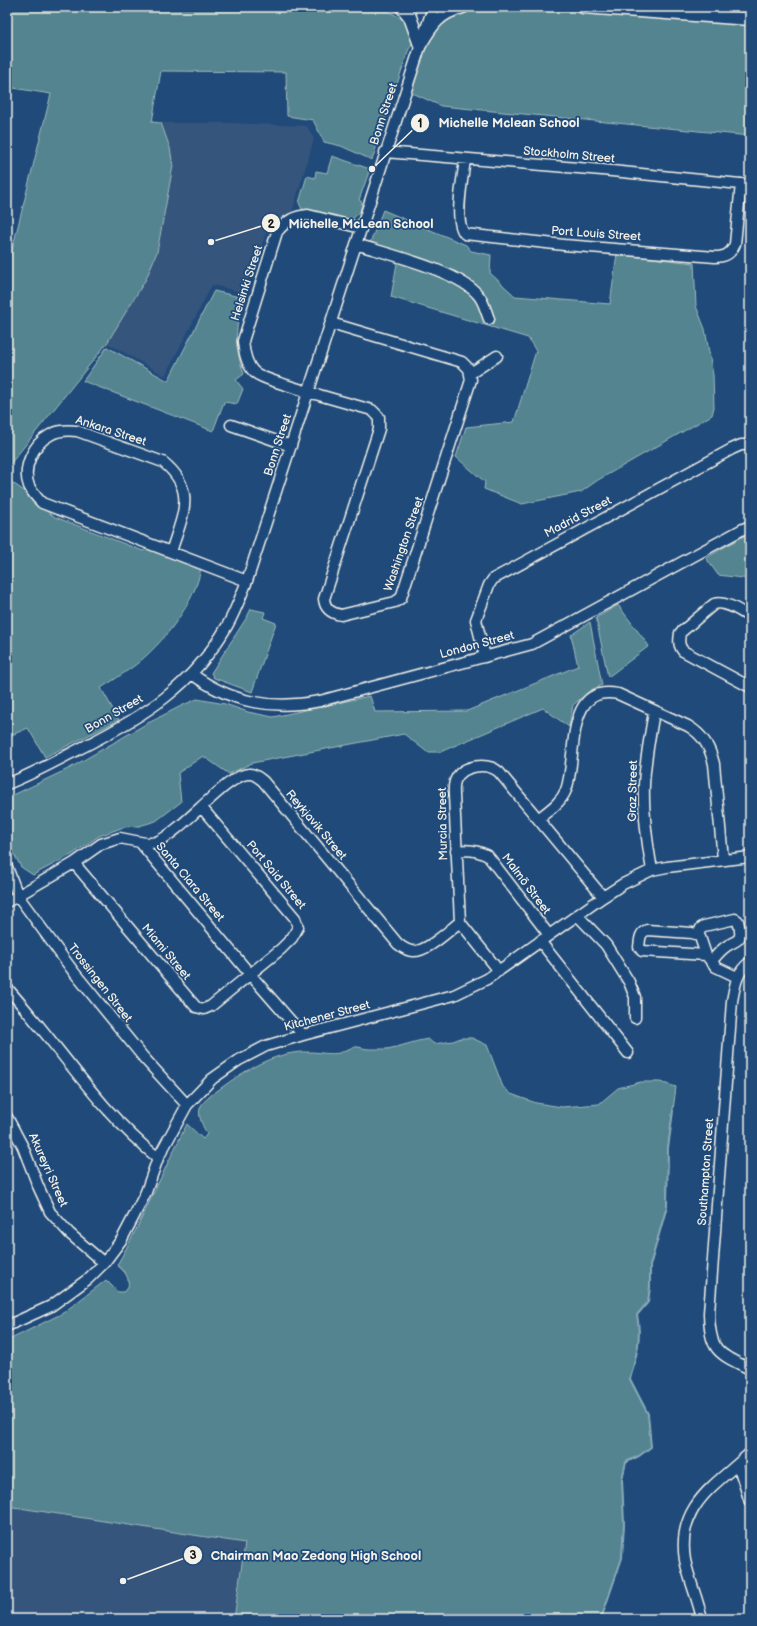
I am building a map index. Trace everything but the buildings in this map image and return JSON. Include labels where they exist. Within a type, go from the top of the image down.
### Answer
[{"type":"main road","points":[[402,7],[414,25],[420,45]]},
{"type":"main road","points":[[420,45],[437,18],[443,14],[463,7]]},
{"type":"main road","points":[[583,7],[750,19]]},
{"type":"street","name":"Bonn Street","points":[[7,784],[34,773],[138,717],[171,694],[192,674],[208,655],[234,613],[248,581],[433,7]]},
{"type":"street","name":"Stockholm Street","points":[[386,152],[746,184]]},
{"type":"street","name":"Port Louis Street","points":[[465,160],[459,218],[461,231],[464,234],[564,245],[715,257],[726,255],[733,249],[735,244],[746,184]]},
{"type":"street","name":"Helsinki Street","points":[[308,392],[260,376],[247,362],[244,351],[243,340],[277,232],[290,219],[308,215],[361,228]]},
{"type":"street","points":[[356,244],[415,262],[456,279],[474,290],[480,297],[489,319]]},
{"type":"street","points":[[331,324],[458,360],[466,365],[471,373],[497,356]]},
{"type":"street","name":"Washington Street","points":[[308,392],[372,410],[379,417],[380,423],[324,599],[327,609],[332,613],[341,616],[395,602],[401,598],[471,380],[471,373]]},
{"type":"street","points":[[231,425],[291,446]]},
{"type":"street","name":"Ankara Street","points":[[171,552],[185,502],[184,489],[181,480],[163,462],[77,431],[68,430],[58,432],[49,435],[40,442],[32,453],[27,474],[29,486],[35,496],[42,503],[171,552],[248,581]]},
{"type":"street","name":"Madrid Street","points":[[485,657],[476,620],[488,585],[493,579],[732,449],[750,445]]},
{"type":"street","name":"London Street","points":[[192,674],[208,686],[245,700],[279,706],[320,701],[485,657],[538,641],[750,526]]},
{"type":"street","points":[[750,616],[728,605],[718,603],[714,604],[680,633],[679,639],[679,644],[683,651],[750,687]]},
{"type":"street","points":[[538,819],[556,804],[566,790],[577,717],[583,705],[592,698],[613,693],[623,696],[696,731],[708,746],[714,764],[723,859]]},
{"type":"street","name":"Graz Street","points":[[652,870],[646,834],[644,793],[646,763],[654,712]]},
{"type":"street","name":"Murcia Street","points":[[460,922],[454,784],[461,773],[478,766],[496,770],[603,897]]},
{"type":"street","name":"Reykjavik Street","points":[[140,842],[154,843],[162,839],[202,808],[238,777],[247,774],[255,775],[263,781],[398,944],[410,951],[421,951],[460,922]]},
{"type":"street","name":"Port Said Street","points":[[202,808],[295,918],[298,924],[298,930],[287,943],[249,973]]},
{"type":"street","name":"Santa Clara Street","points":[[7,902],[74,863],[101,844],[113,840],[125,839],[140,842],[249,973],[303,1034]]},
{"type":"street","name":"Malmö Street","points":[[456,851],[477,851],[488,856],[549,935]]},
{"type":"street","name":"Kitchener Street","points":[[7,1326],[51,1306],[88,1279],[104,1263],[122,1239],[146,1192],[158,1158],[187,1105],[212,1079],[239,1060],[266,1046],[303,1034],[454,994],[487,979],[603,897],[623,884],[652,870],[723,859],[750,857]]},
{"type":"street","name":"Miami Street","points":[[74,863],[196,1006],[204,1009],[211,1006],[249,973]]},
{"type":"street","name":"Trossingen Street","points":[[7,867],[18,896],[73,971],[144,1058],[187,1105]]},
{"type":"street","points":[[577,915],[606,946],[629,982],[635,997],[635,1018]]},
{"type":"street","points":[[698,935],[701,928],[704,926],[734,919],[738,921],[739,939],[708,959],[642,951],[640,949],[641,934],[646,930],[692,933],[700,937],[708,959],[716,967],[737,977]]},
{"type":"street","points":[[460,922],[499,971]]},
{"type":"street","points":[[540,941],[628,1052]]},
{"type":"street","name":"Southampton Street","points":[[750,962],[742,969],[737,977],[732,1001],[709,1312],[710,1330],[716,1347],[725,1357],[750,1369]]},
{"type":"street","points":[[7,988],[86,1085],[126,1129],[158,1158]]},
{"type":"street","name":"Akureyri Street","points":[[7,1117],[23,1146],[38,1186],[50,1212],[70,1234],[104,1263]]},
{"type":"street","points":[[702,1619],[685,1560],[683,1538],[686,1525],[700,1498],[720,1478],[750,1453]]},
{"type":"street","points":[[738,1464],[750,1502]]},
{"type":"shaded area","points":[[161,123],[230,123],[307,126],[314,139],[290,219],[277,232],[266,233],[245,293],[212,285],[165,376],[107,343],[146,279],[170,148]]},
{"type":"shaded area","points":[[7,1506],[245,1543],[234,1619],[7,1619]]},
{"type":"green space","points":[[7,7],[67,7],[66,11],[76,7],[273,7],[387,11],[405,22],[413,42],[408,51],[372,160],[341,146],[324,142],[313,120],[287,116],[286,72],[161,71],[152,122],[161,123],[170,148],[173,166],[157,252],[146,279],[107,343],[7,468],[7,270],[51,94],[7,87]]},
{"type":"green space","points":[[463,7],[583,7],[750,19],[750,136],[441,106],[406,90],[433,24]]},
{"type":"green space","points":[[332,156],[370,169],[359,200],[362,202],[360,212],[350,221],[302,209],[299,203],[307,176],[315,178],[316,171],[327,173]]},
{"type":"green space","points":[[383,210],[466,245],[471,251],[491,255],[490,273],[515,296],[610,304],[617,254],[694,263],[696,306],[705,329],[713,375],[714,407],[712,415],[598,480],[581,492],[522,504],[484,489],[485,482],[456,457],[466,427],[514,422],[536,351],[528,338],[391,297],[399,252],[370,243]]},
{"type":"green space","points":[[214,291],[244,298],[236,336],[240,363],[244,374],[236,380],[243,389],[237,404],[224,402],[213,431],[83,381],[107,347],[168,381]]},
{"type":"green space","points":[[7,479],[27,493],[35,503],[55,517],[143,551],[148,548],[201,566],[193,593],[186,607],[166,635],[134,666],[101,688],[119,720],[45,757],[28,728],[7,737]]},
{"type":"green space","points":[[750,532],[750,579],[718,575],[706,558]]},
{"type":"green space","points":[[618,605],[649,646],[608,677],[596,618]]},
{"type":"green space","points":[[251,609],[265,612],[263,618],[276,623],[252,692],[214,678],[211,673]]},
{"type":"green space","points":[[590,622],[602,685],[591,690],[573,705],[569,727],[543,708],[440,752],[427,752],[404,734],[252,763],[229,774],[203,756],[178,773],[181,802],[156,821],[139,826],[124,827],[99,836],[73,854],[33,875],[21,867],[7,841],[7,798],[70,768],[146,724],[197,699],[225,704],[248,712],[273,717],[370,696],[375,712],[467,711],[578,666],[571,635]]},
{"type":"green space","points":[[461,1038],[472,1038],[487,1045],[503,1087],[511,1094],[536,1103],[562,1107],[599,1104],[618,1088],[641,1082],[660,1082],[676,1087],[668,1148],[667,1206],[650,1266],[648,1302],[637,1315],[639,1340],[630,1379],[648,1414],[651,1447],[626,1463],[622,1479],[624,1524],[622,1558],[601,1619],[234,1619],[245,1543],[7,1506],[7,1341],[63,1313],[106,1280],[118,1292],[123,1292],[128,1288],[126,1275],[117,1265],[136,1230],[187,1124],[203,1139],[207,1134],[199,1112],[203,1103],[241,1074],[262,1062],[285,1055],[297,1052],[335,1054],[356,1047],[367,1049],[387,1049],[428,1039],[434,1044]]},
{"type":"waterway","points":[[601,1619],[622,1558],[624,1524],[622,1479],[626,1462],[639,1456],[651,1447],[648,1414],[630,1379],[639,1340],[637,1315],[648,1302],[650,1266],[667,1206],[668,1148],[673,1111]]},
{"type":"place","name":"Michelle Mclean School","points":[[372,169]]},
{"type":"place","name":"Michelle McLean School","points":[[211,242]]},
{"type":"place","name":"Chairman Mao Zedong High School","points":[[123,1581]]}]
